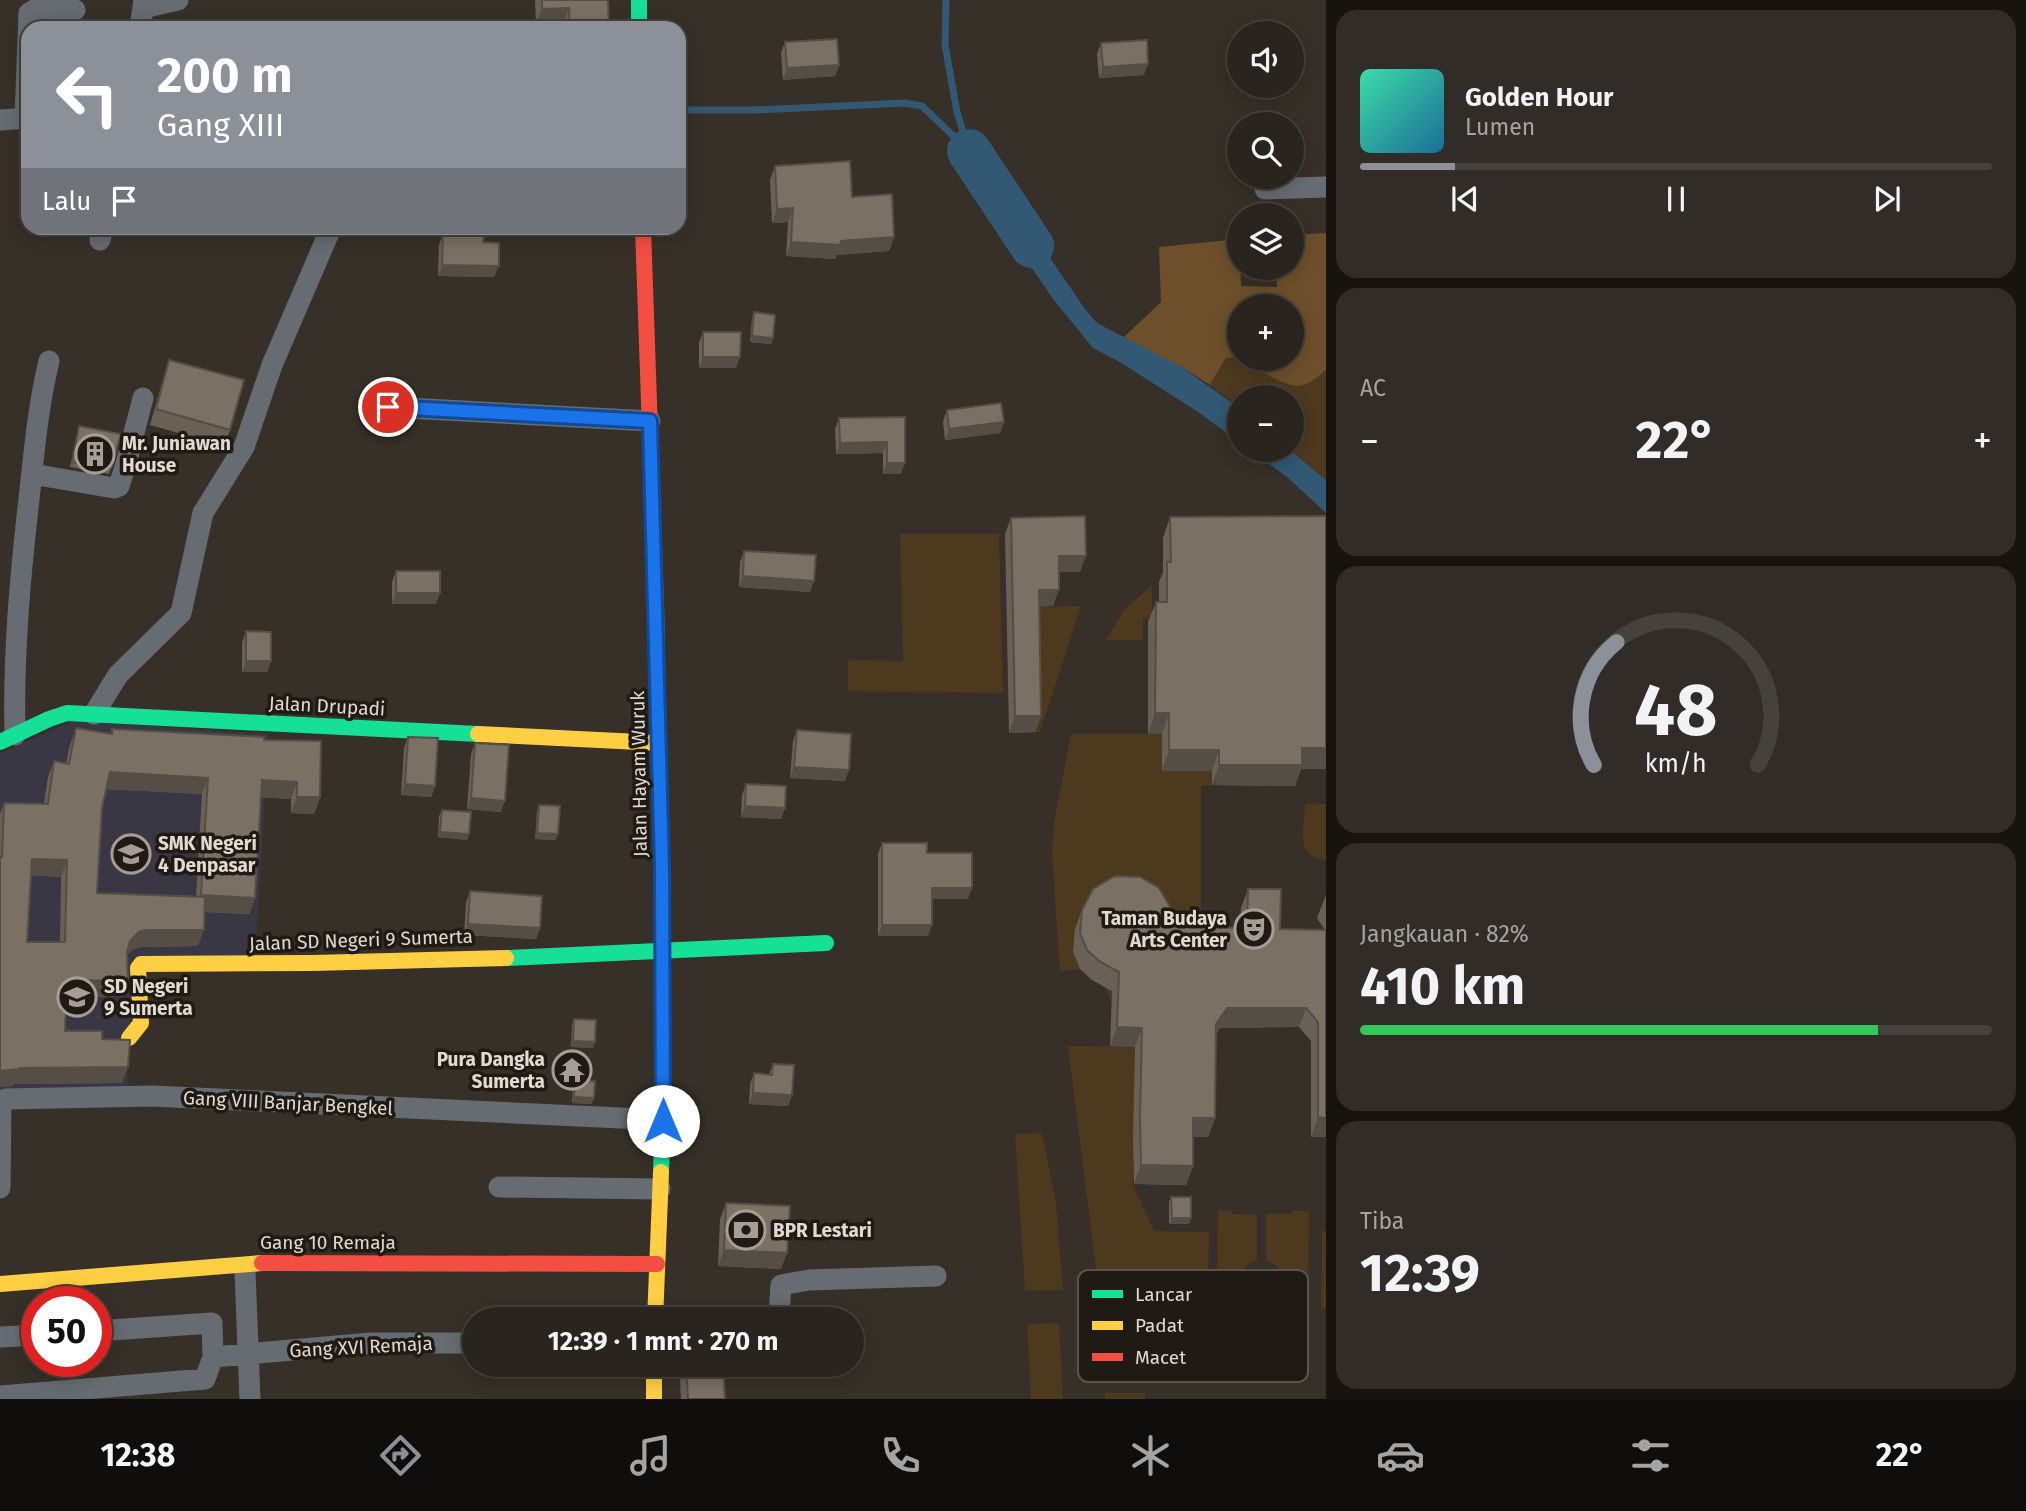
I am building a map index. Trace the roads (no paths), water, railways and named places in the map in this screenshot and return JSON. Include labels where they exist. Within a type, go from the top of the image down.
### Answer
[{"type":"street","points":[[143,12],[177,0]]},
{"type":"street","points":[[639,0],[639,21]]},
{"type":"street","points":[[29,21],[29,13],[36,9],[75,10]]},
{"type":"street","points":[[0,120],[21,118]]},
{"type":"street","points":[[1304,188],[1326,187]]},
{"type":"street","points":[[90,714],[118,675],[181,613],[203,513],[248,440],[272,365],[328,235]]},
{"type":"street","name":"Jalan Hayam Wuruk","points":[[643,235],[659,743],[662,952],[663,1121],[655,1307]]},
{"type":"street","points":[[7,739],[14,684],[19,586],[44,382],[49,361]]},
{"type":"street","points":[[32,474],[114,488],[119,486],[143,398]]},
{"type":"street","points":[[388,407],[650,421]]},
{"type":"street","name":"Jalan Drupadi","points":[[7,739],[56,715],[67,713],[659,743]]},
{"type":"street","points":[[662,952],[826,943]]},
{"type":"street","name":"Jalan SD Negeri 9 Sumerta","points":[[128,1038],[141,1023],[138,968],[141,964],[257,965],[662,952]]},
{"type":"street","name":"Gang VIII Banjar Bengkel","points":[[0,1188],[1,1102],[6,1099],[152,1096],[663,1121]]},
{"type":"street","points":[[499,1188],[660,1189]]},
{"type":"street","name":"Gang 10 Remaja","points":[[0,1284],[258,1263],[657,1265]]},
{"type":"street","points":[[245,1272],[250,1399]]},
{"type":"street","points":[[780,1307],[781,1285],[809,1280],[936,1276]]},
{"type":"street","points":[[0,1396],[205,1379],[214,1357],[212,1323],[112,1330]]},
{"type":"street","points":[[0,1337],[21,1336]]},
{"type":"street","name":"Gang XVI Remaja","points":[[214,1357],[371,1343],[462,1343]]},
{"type":"street","points":[[654,1377],[654,1399]]},
{"type":"water","points":[[1005,192],[1097,323],[1183,368],[1227,399],[1227,433],[1120,362],[1093,348],[1053,299],[989,205]]},
{"type":"water","points":[[1266,462],[1304,462],[1326,480],[1326,513]]},
{"type":"waterway","points":[[946,0],[945,45],[957,112],[969,151]]},
{"type":"waterway","points":[[686,110],[754,110],[905,103],[922,106],[969,151]]},
{"type":"waterway","points":[[969,151],[1032,246]]},
{"type":"place","name":"Mr. Juniawan House","points":[[95,454]]},
{"type":"place","name":"SMK Negeri 4 Denpasar","points":[[131,854]]},
{"type":"place","name":"Taman Budaya Arts Center","points":[[1254,929]]},
{"type":"place","name":"SD Negeri 9 Sumerta","points":[[77,997]]},
{"type":"place","name":"Pura Dangka Sumerta","points":[[572,1070]]},
{"type":"place","name":"BPR Lestari","points":[[746,1230]]}]
